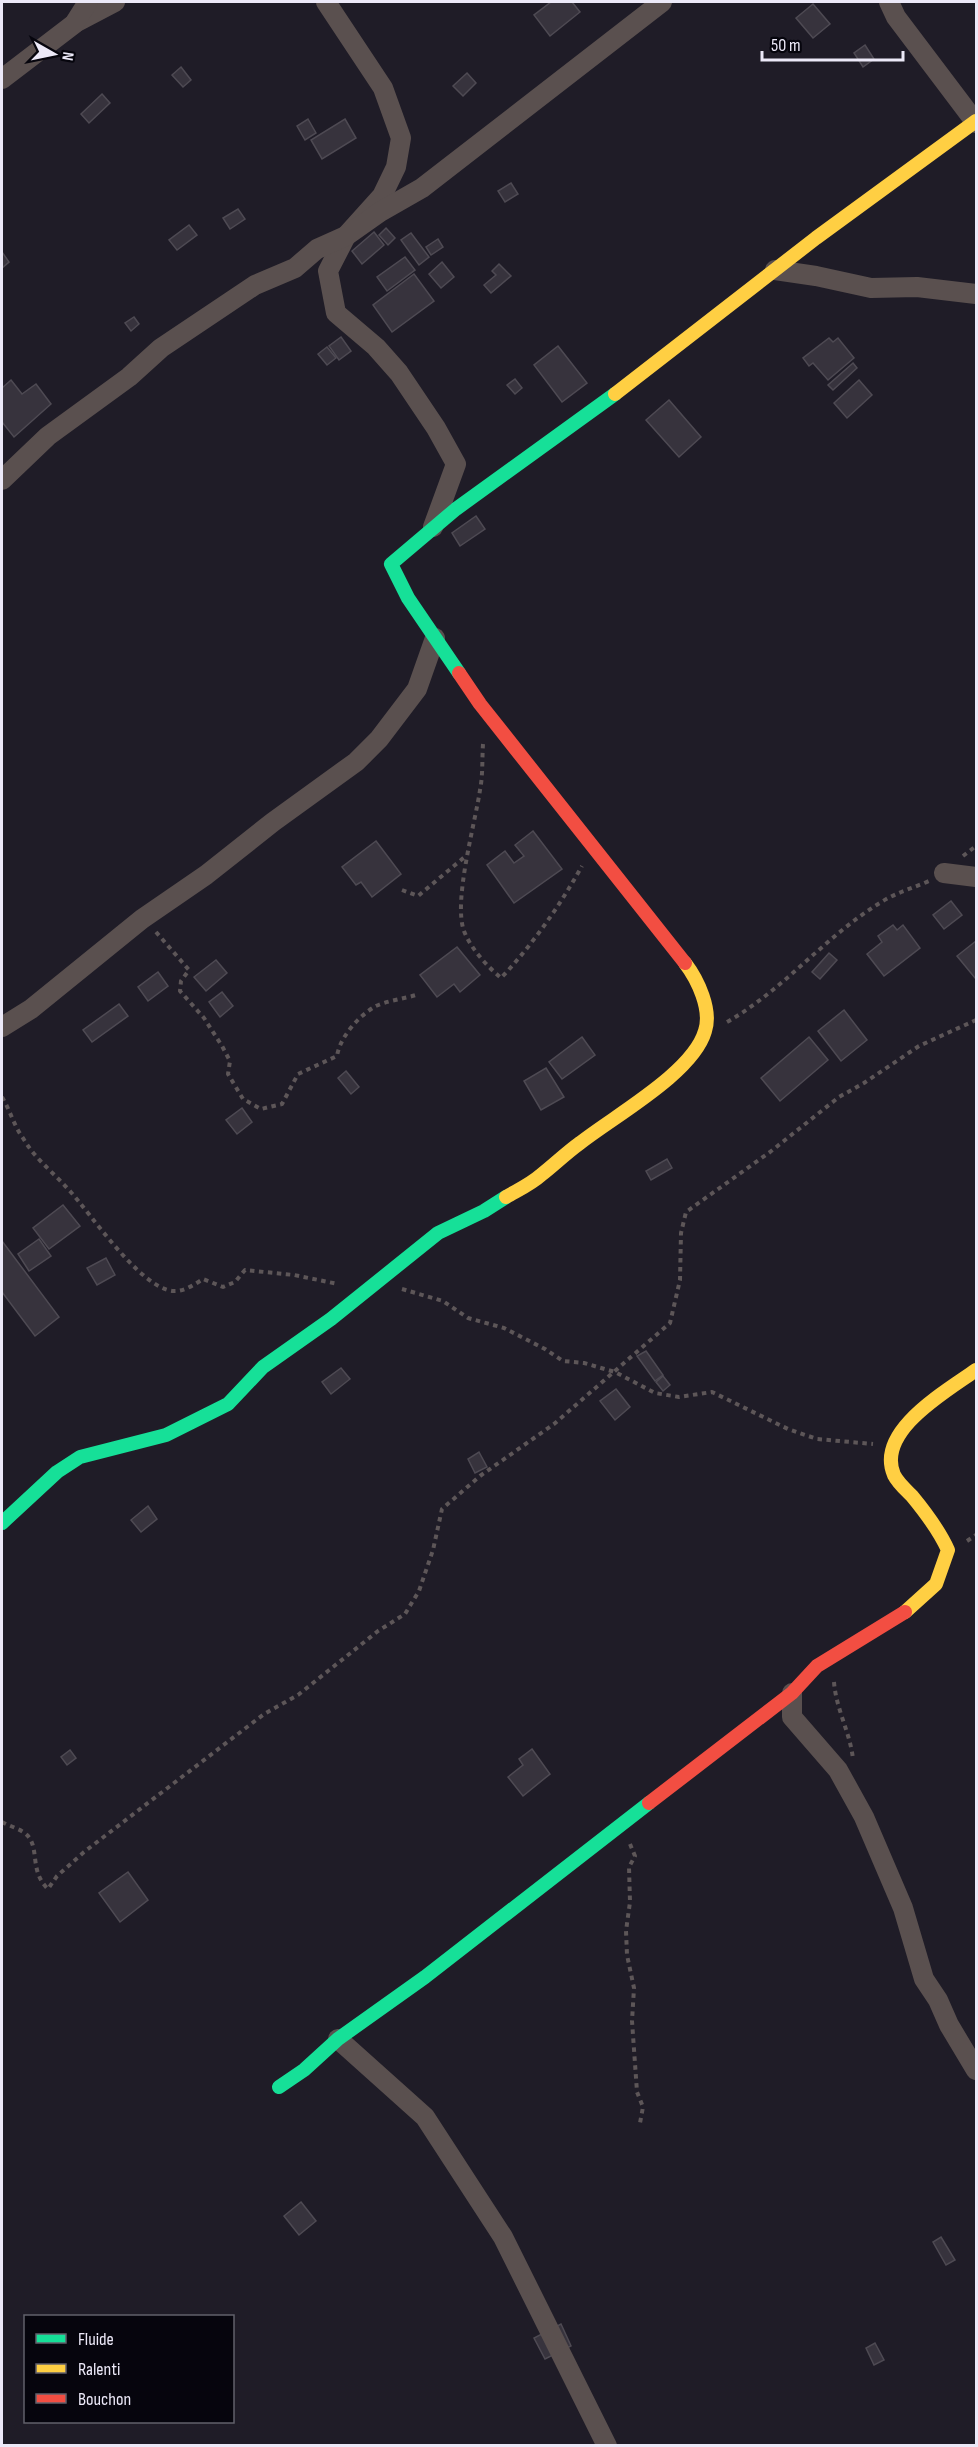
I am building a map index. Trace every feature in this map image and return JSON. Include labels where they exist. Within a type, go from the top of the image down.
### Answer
[{"type":"street","points":[[74,24],[88,2]]},
{"type":"street","points":[[2,79],[74,24],[115,2]]},
{"type":"street","points":[[326,2],[383,88],[401,138],[396,167],[382,196],[346,236],[328,271],[336,313],[376,347],[399,374],[436,428],[456,464],[433,527]]},
{"type":"street","points":[[2,480],[48,436],[129,376],[161,348],[255,285],[295,268],[317,249],[346,236],[380,212],[422,188],[662,2]]},
{"type":"street","points":[[2,1523],[57,1472],[80,1457],[166,1435],[228,1404],[262,1367],[331,1319],[438,1233],[484,1211],[539,1177],[579,1143],[660,1084],[687,1060],[699,1045],[705,1032],[706,1021],[703,999],[692,972],[480,704],[408,598],[391,564],[418,537],[571,427],[850,212],[976,122],[896,17],[889,2]]},
{"type":"street","points":[[775,270],[871,288],[917,287],[976,294]]},
{"type":"street","points":[[2,1027],[31,1009],[142,919],[206,875],[273,822],[356,762],[379,739],[417,689],[435,638]]},
{"type":"street","points":[[944,873],[976,877]]},
{"type":"street","points":[[279,2087],[304,2070],[338,2039],[425,1977],[792,1693],[817,1666],[902,1614],[936,1584],[943,1570],[948,1550],[940,1532],[894,1474],[891,1445],[906,1425],[976,1370]]},
{"type":"street","points":[[792,1693],[792,1717],[838,1770],[864,1817],[903,1908],[924,1979],[976,2070]]},
{"type":"street","points":[[338,2039],[425,2117],[503,2237],[607,2445]]},
{"type":"path","points":[[483,742],[481,787],[467,854],[460,912],[464,932],[486,965],[501,978],[521,958],[558,907],[594,848]]},
{"type":"path","points":[[705,1032],[716,1029],[754,1006],[835,937],[881,903],[909,887],[926,883],[952,869],[962,856],[976,846]]},
{"type":"path","points":[[402,890],[418,896],[467,854]]},
{"type":"path","points":[[142,919],[148,922],[189,970],[181,981],[180,991],[204,1018],[222,1047],[230,1061],[228,1074],[243,1099],[261,1108],[282,1104],[298,1074],[337,1056],[339,1046],[348,1031],[375,1007],[416,995]]},
{"type":"path","points":[[2,1822],[26,1834],[32,1841],[40,1881],[48,1889],[57,1876],[84,1852],[264,1714],[298,1695],[378,1631],[405,1614],[419,1591],[442,1509],[480,1476],[554,1424],[670,1323],[680,1280],[681,1233],[686,1212],[770,1152],[839,1097],[919,1046],[976,1020]]},
{"type":"path","points":[[2,1097],[22,1138],[40,1163],[69,1189],[123,1253],[156,1285],[174,1291],[194,1285],[203,1279],[223,1287],[235,1282],[244,1270],[294,1275],[324,1282],[370,1288],[395,1288],[419,1293],[443,1301],[468,1318],[504,1329],[545,1349],[563,1361],[615,1372],[655,1394],[678,1397],[712,1392],[788,1429],[817,1439],[851,1444],[891,1445]]},
{"type":"path","points":[[831,1658],[835,1691],[840,1714],[848,1732],[853,1765]]},
{"type":"path","points":[[629,1819],[630,1843],[635,1856],[630,1868],[630,1902],[626,1931],[627,1955],[634,1988],[632,2021],[637,2092],[643,2108],[640,2123]]},
{"type":"building","points":[[551,2],[572,2],[580,12],[550,36],[534,15]]},
{"type":"building","points":[[813,4],[830,24],[813,38],[796,18]]},
{"type":"building","points":[[865,45],[874,59],[863,67],[854,53]]},
{"type":"building","points":[[181,67],[191,80],[183,87],[172,75]]},
{"type":"building","points":[[467,73],[476,83],[463,96],[453,86]]},
{"type":"building","points":[[102,94],[110,103],[89,123],[81,114]]},
{"type":"building","points":[[308,119],[316,133],[305,140],[297,126]]},
{"type":"building","points":[[345,119],[356,138],[322,159],[311,140]]},
{"type":"building","points":[[511,183],[518,194],[505,202],[498,191]]},
{"type":"building","points":[[238,209],[245,219],[230,229],[223,218]]},
{"type":"building","points":[[189,225],[197,235],[177,250],[169,240]]},
{"type":"building","points":[[386,228],[395,238],[388,245],[379,235]]},
{"type":"building","points":[[374,232],[384,245],[362,264],[352,251]]},
{"type":"building","points":[[411,233],[429,257],[419,265],[401,240]]},
{"type":"building","points":[[438,239],[443,247],[431,255],[426,247]]},
{"type":"building","points":[[2,252],[9,262],[2,268]]},
{"type":"building","points":[[405,257],[415,270],[387,291],[377,277]]},
{"type":"building","points":[[442,262],[454,277],[441,288],[429,274]]},
{"type":"building","points":[[499,264],[511,276],[491,293],[484,285],[496,275],[492,271]]},
{"type":"building","points":[[414,274],[434,301],[392,332],[373,305]]},
{"type":"building","points":[[134,317],[139,324],[131,331],[125,323]]},
{"type":"building","points":[[341,337],[351,351],[339,360],[329,346]]},
{"type":"building","points":[[829,338],[833,342],[838,338],[854,358],[828,380],[813,363],[809,366],[803,358]]},
{"type":"building","points":[[558,346],[587,383],[562,402],[534,365]]},
{"type":"building","points":[[327,347],[336,358],[327,365],[318,354]]},
{"type":"building","points":[[853,363],[857,368],[833,390],[828,385]]},
{"type":"building","points":[[515,379],[522,388],[515,394],[507,385]]},
{"type":"building","points":[[11,380],[22,394],[36,384],[51,404],[14,437],[2,422],[2,388]]},
{"type":"building","points":[[859,380],[872,395],[847,418],[834,403]]},
{"type":"building","points":[[669,400],[701,437],[679,457],[646,420]]},
{"type":"building","points":[[476,516],[485,529],[460,546],[452,533]]},
{"type":"building","points":[[533,831],[562,869],[514,903],[487,865],[505,851],[514,863],[524,856],[515,845]]},
{"type":"building","points":[[376,841],[401,874],[372,897],[361,882],[356,885],[342,867]]},
{"type":"building","points":[[951,901],[962,915],[944,929],[933,915]]},
{"type":"building","points":[[893,925],[897,930],[903,925],[920,948],[884,976],[867,954],[882,942],[878,936]]},
{"type":"building","points":[[976,941],[976,977],[975,978],[957,956]]},
{"type":"building","points":[[457,947],[480,975],[460,992],[454,984],[437,997],[420,975]]},
{"type":"building","points":[[829,953],[837,960],[820,979],[812,972]]},
{"type":"building","points":[[216,960],[227,973],[206,991],[194,977]]},
{"type":"building","points":[[158,972],[168,986],[148,1001],[138,987]]},
{"type":"building","points":[[222,992],[233,1006],[220,1017],[209,1002]]},
{"type":"building","points":[[119,1004],[128,1016],[92,1042],[83,1030]]},
{"type":"building","points":[[844,1010],[867,1040],[841,1061],[818,1031]]},
{"type":"building","points":[[582,1037],[595,1055],[562,1079],[549,1062]]},
{"type":"building","points":[[809,1037],[828,1060],[780,1101],[761,1078]]},
{"type":"building","points":[[546,1068],[564,1097],[541,1110],[524,1081]]},
{"type":"building","points":[[346,1071],[359,1087],[351,1094],[338,1078]]},
{"type":"building","points":[[242,1108],[252,1122],[237,1134],[226,1120]]},
{"type":"building","points":[[667,1159],[672,1168],[651,1180],[646,1171]]},
{"type":"building","points":[[63,1205],[80,1226],[49,1249],[33,1228]]},
{"type":"building","points":[[39,1239],[51,1256],[29,1271],[18,1254]]},
{"type":"building","points":[[2,1241],[59,1317],[35,1336],[2,1292]]},
{"type":"building","points":[[106,1258],[115,1275],[97,1285],[87,1268]]},
{"type":"building","points":[[646,1351],[663,1375],[655,1381],[637,1356]]},
{"type":"building","points":[[341,1368],[350,1379],[331,1394],[322,1382]]},
{"type":"building","points":[[663,1376],[670,1385],[663,1391],[656,1382]]},
{"type":"building","points":[[616,1389],[630,1407],[615,1420],[600,1401]]},
{"type":"building","points":[[479,1452],[487,1467],[475,1473],[468,1459]]},
{"type":"building","points":[[148,1506],[157,1519],[141,1532],[131,1520]]},
{"type":"building","points":[[532,1749],[550,1774],[523,1796],[508,1777],[523,1765],[519,1759]]},
{"type":"building","points":[[70,1750],[76,1758],[67,1765],[61,1757]]},
{"type":"building","points":[[128,1872],[148,1900],[120,1922],[99,1893]]},
{"type":"building","points":[[301,2202],[316,2221],[299,2235],[284,2216]]},
{"type":"building","points":[[941,2237],[955,2260],[946,2265],[933,2242]]},
{"type":"building","points":[[561,2324],[571,2346],[545,2359],[534,2338]]},
{"type":"building","points":[[875,2343],[884,2360],[874,2365],[866,2348]]},
{"type":"traffic: fast","points":[[459,673],[408,598],[391,564],[456,509],[615,394]]},
{"type":"traffic: fast","points":[[2,1523],[57,1472],[80,1457],[166,1435],[228,1404],[263,1367],[331,1319],[438,1233],[484,1211],[506,1197]]},
{"type":"traffic: fast","points":[[279,2087],[304,2070],[338,2039],[425,1977],[649,1803]]},
{"type":"traffic: slow","points":[[615,394],[816,238],[976,121]]},
{"type":"traffic: slow","points":[[506,1197],[533,1181],[575,1147],[651,1093],[669,1078],[698,1047],[705,1031],[707,1014],[699,986],[685,963]]},
{"type":"traffic: slow","points":[[905,1612],[936,1584],[948,1550],[927,1515],[894,1475],[891,1459],[895,1443],[904,1428],[917,1414],[976,1370]]},
{"type":"traffic: jam","points":[[459,673],[480,704],[685,963]]},
{"type":"traffic: jam","points":[[649,1803],[792,1693],[817,1666],[905,1612]]}]
